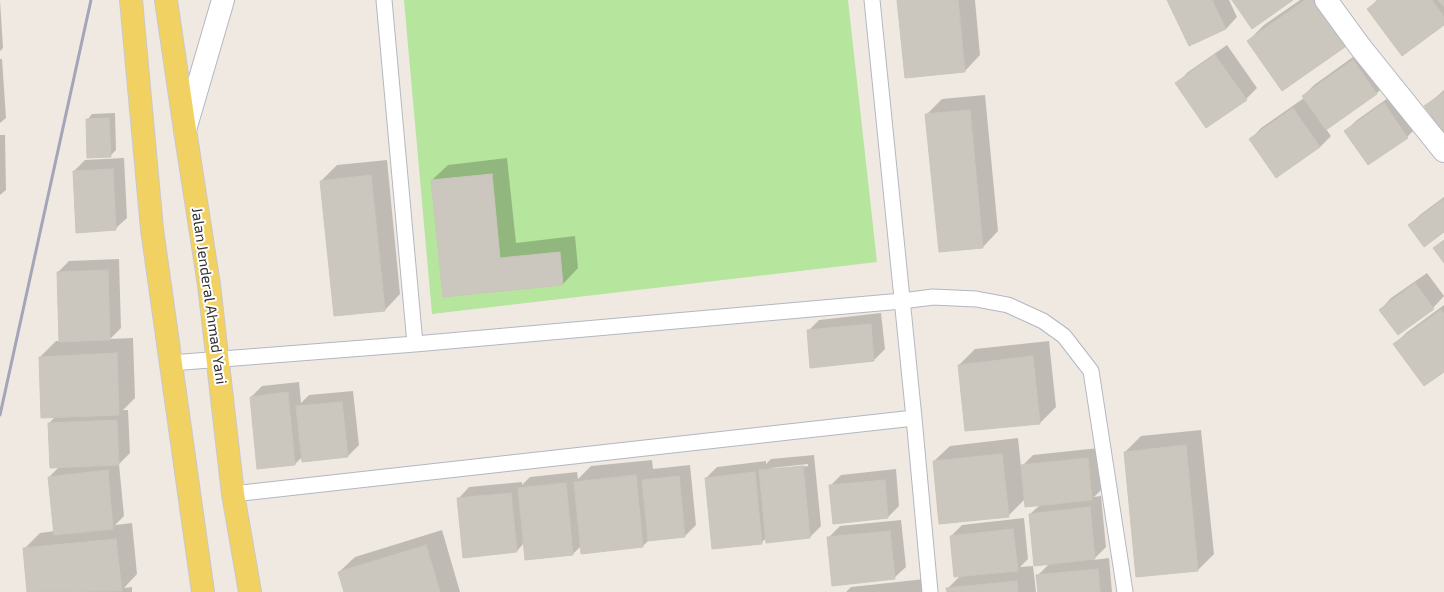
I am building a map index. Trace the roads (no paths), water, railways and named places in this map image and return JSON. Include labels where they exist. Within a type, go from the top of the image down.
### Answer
[{"type":"main road","points":[[131,0],[152,229],[202,592]]},
{"type":"main road","name":"Jalan Jenderal Ahmad Yani","points":[[166,0],[210,285],[233,494],[250,592]]},
{"type":"street","points":[[185,130],[223,0]]},
{"type":"street","points":[[1326,0],[1361,48],[1444,151]]},
{"type":"lane","points":[[384,0],[415,344]]},
{"type":"lane","points":[[872,0],[930,592]]},
{"type":"lane","points":[[170,364],[415,344],[933,297],[976,299],[1008,305],[1043,322],[1064,336],[1091,371],[1124,592]]},
{"type":"lane","points":[[233,494],[914,418]]},
{"type":"railway","points":[[0,415],[91,0]]}]
